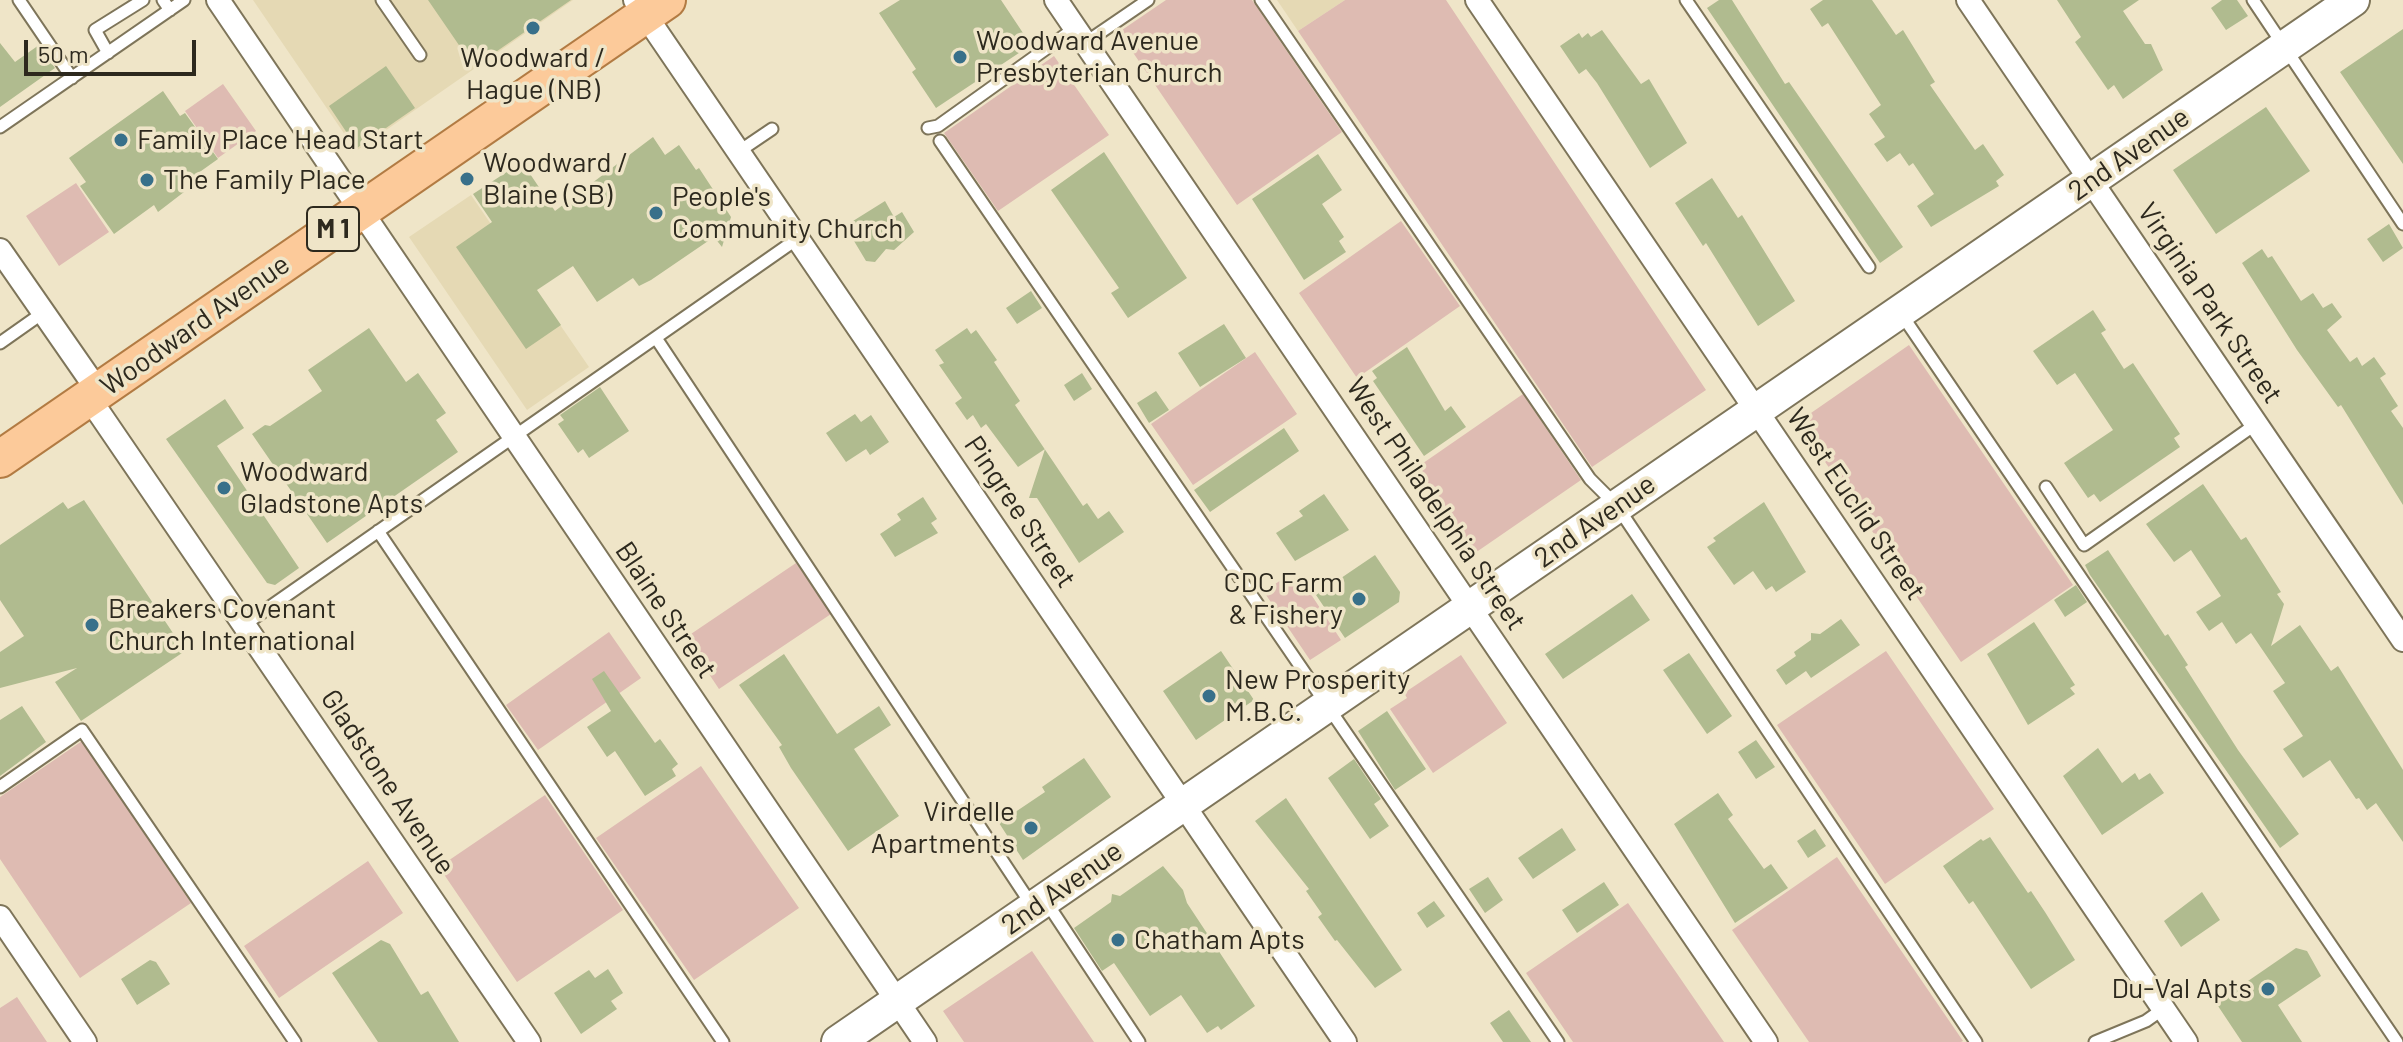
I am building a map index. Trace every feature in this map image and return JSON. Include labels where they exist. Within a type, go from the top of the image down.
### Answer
[{"type":"main road","name":"Woodward Avenue","points":[[0,459],[360,211],[649,5]]},
{"type":"street","name":"Blaine Street","points":[[218,0],[512,438],[925,1042]]},
{"type":"street","name":"West Philadelphia Street","points":[[1056,0],[1766,1042]]},
{"type":"street","name":"West Euclid Street","points":[[1477,0],[2186,1042]]},
{"type":"street","name":"Virginia Park Street","points":[[1968,0],[2403,640]]},
{"type":"street","name":"2nd Avenue","points":[[838,1042],[2353,0]]},
{"type":"street","name":"Pingree Street","points":[[649,5],[738,152],[1345,1042]]},
{"type":"street","name":"Gladstone Avenue","points":[[0,250],[44,312],[93,394],[244,625],[529,1042]]},
{"type":"street","points":[[0,917],[85,1042]]},
{"type":"lane","points":[[19,0],[72,78]]},
{"type":"lane","points":[[108,53],[95,30],[143,0]]},
{"type":"lane","points":[[0,127],[108,53],[166,5],[184,0]]},
{"type":"lane","points":[[382,0],[420,55]]},
{"type":"lane","points":[[928,128],[938,126],[1080,36],[1148,0]]},
{"type":"lane","points":[[1261,0],[1590,479],[1617,506],[1976,1042]]},
{"type":"lane","points":[[1686,0],[1869,267]]},
{"type":"lane","points":[[2253,0],[2401,216]]},
{"type":"lane","points":[[738,152],[772,129]]},
{"type":"lane","points":[[940,141],[1558,1042]]},
{"type":"lane","points":[[244,625],[797,239]]},
{"type":"lane","points":[[0,343],[44,312]]},
{"type":"lane","points":[[1899,312],[2397,1042]]},
{"type":"lane","points":[[656,338],[1039,904],[1139,1042]]},
{"type":"lane","points":[[2046,487],[2084,545],[2256,424]]},
{"type":"lane","points":[[378,531],[723,1042]]},
{"type":"lane","points":[[0,787],[82,730],[295,1042]]},
{"type":"lane","points":[[2095,1042],[2146,1021],[2163,1009]]},
{"type":"shaded area","points":[[253,0],[573,0],[356,151]]},
{"type":"shaded area","points":[[1166,0],[1252,0],[1342,132],[1237,205],[1119,32]]},
{"type":"shaded area","points":[[1277,0],[1345,0],[1298,31]]},
{"type":"shaded area","points":[[1345,0],[1446,0],[1706,390],[1592,467],[1298,31]]},
{"type":"shaded area","points":[[1054,56],[1109,135],[998,211],[944,133]]},
{"type":"shaded area","points":[[223,84],[256,131],[218,158],[185,111]]},
{"type":"shaded area","points":[[76,183],[109,232],[59,266],[26,216]]},
{"type":"shaded area","points":[[471,195],[589,367],[527,410],[409,237]]},
{"type":"shaded area","points":[[1401,221],[1460,306],[1357,378],[1299,293]]},
{"type":"shaded area","points":[[1909,345],[2073,585],[1961,662],[1798,422]]},
{"type":"shaded area","points":[[1255,352],[1297,414],[1193,485],[1151,424]]},
{"type":"shaded area","points":[[1523,394],[1581,480],[1475,553],[1416,468]]},
{"type":"shaded area","points":[[796,563],[831,614],[719,689],[685,638]]},
{"type":"shaded area","points":[[1295,570],[1341,640],[1310,660],[1264,592]]},
{"type":"shaded area","points":[[609,632],[641,678],[538,750],[506,705]]},
{"type":"shaded area","points":[[1886,651],[1994,809],[1885,884],[1777,725]]},
{"type":"shaded area","points":[[1461,655],[1507,723],[1433,773],[1390,709],[1407,698],[1404,693]]},
{"type":"shaded area","points":[[82,741],[191,903],[80,978],[0,859],[0,797]]},
{"type":"shaded area","points":[[701,766],[799,908],[694,980],[596,838]]},
{"type":"shaded area","points":[[545,795],[623,910],[517,982],[439,867]]},
{"type":"shaded area","points":[[1837,857],[1963,1041],[1809,1042],[1732,930]]},
{"type":"shaded area","points":[[368,861],[403,913],[279,998],[244,946]]},
{"type":"shaded area","points":[[1628,903],[1724,1042],[1573,1042],[1526,973]]},
{"type":"shaded area","points":[[1032,951],[1094,1042],[964,1042],[943,1011]]},
{"type":"shaded area","points":[[17,997],[47,1042],[0,1042],[0,1008]]},
{"type":"building","points":[[428,0],[571,0],[474,67]]},
{"type":"building","name":"Woodward Avenue Presbyterian Church","points":[[900,0],[1001,0],[1031,45],[936,108],[912,72],[916,69],[879,13]]},
{"type":"building","points":[[1719,0],[1732,0],[1785,84],[1789,82],[1903,247],[1880,263],[1707,8]]},
{"type":"building","points":[[1823,0],[1872,0],[1896,35],[1903,30],[1935,82],[1930,85],[1975,150],[1983,144],[2004,175],[1996,181],[1999,186],[1931,227],[1917,206],[1934,194],[1913,163],[1909,166],[1900,153],[1887,162],[1874,144],[1885,137],[1869,114],[1881,105],[1828,23],[1822,27],[1810,9]]},
{"type":"building","points":[[2057,0],[2139,0],[2123,11],[2145,44],[2151,44],[2163,70],[2123,99],[2114,85],[2108,90],[2075,42],[2081,37]]},
{"type":"building","points":[[2222,0],[2237,0],[2248,16],[2226,30],[2211,8]]},
{"type":"building","points":[[2403,29],[2403,164],[2340,72]]},
{"type":"building","points":[[1602,30],[1641,84],[1649,79],[1687,143],[1650,168],[1597,83],[1586,69],[1579,74],[1560,46],[1579,33],[1582,38],[1588,33],[1591,37]]},
{"type":"building","points":[[0,43],[15,62],[39,45],[55,68],[0,107]]},
{"type":"building","points":[[386,66],[415,108],[357,148],[329,106]]},
{"type":"building","points":[[163,91],[180,116],[185,113],[218,159],[180,186],[184,192],[158,212],[154,205],[114,234],[80,186],[86,182],[69,158]]},
{"type":"building","points":[[2266,107],[2310,171],[2216,234],[2173,170]]},
{"type":"building","points":[[653,137],[665,155],[679,145],[696,170],[699,168],[731,217],[722,247],[714,237],[651,280],[639,286],[633,278],[597,302],[573,266],[537,290],[561,325],[526,349],[456,247],[492,222],[473,194],[522,162],[555,211]]},
{"type":"building","points":[[1104,152],[1187,278],[1128,318],[1111,293],[1119,288],[1051,190]]},
{"type":"building","points":[[1318,154],[1342,190],[1322,204],[1344,237],[1339,241],[1346,252],[1304,280],[1252,199]]},
{"type":"building","points":[[1712,178],[1738,218],[1742,215],[1795,301],[1758,326],[1706,243],[1703,246],[1675,203]]},
{"type":"building","points":[[885,201],[894,217],[902,212],[914,232],[894,250],[886,249],[875,262],[866,261],[845,226]]},
{"type":"building","points":[[2389,224],[2403,248],[2383,262],[2367,239]]},
{"type":"building","points":[[2262,249],[2268,258],[2272,256],[2301,301],[2313,293],[2323,308],[2332,303],[2342,317],[2327,330],[2350,362],[2357,357],[2362,366],[2374,357],[2386,374],[2380,378],[2398,406],[2391,411],[2403,428],[2403,505],[2341,405],[2338,407],[2297,350],[2242,263]]},
{"type":"building","points":[[1031,291],[1042,308],[1017,324],[1006,308]]},
{"type":"building","points":[[2093,310],[2106,330],[2101,333],[2124,369],[2133,363],[2180,434],[2174,438],[2180,447],[2100,502],[2094,494],[2088,498],[2064,463],[2113,430],[2075,373],[2057,385],[2033,351]]},
{"type":"building","points":[[1224,324],[1246,358],[1200,387],[1178,353]]},
{"type":"building","points":[[369,328],[406,382],[418,373],[446,413],[436,420],[458,452],[327,543],[252,434],[265,425],[270,426],[322,391],[308,370]]},
{"type":"building","points":[[967,328],[971,334],[976,330],[997,360],[994,362],[1020,401],[1015,405],[1045,449],[1018,467],[986,424],[981,428],[973,415],[967,420],[955,403],[962,398],[939,365],[944,363],[935,350]]},
{"type":"building","points":[[1407,347],[1445,411],[1451,406],[1466,427],[1424,456],[1373,381],[1377,378],[1372,371]]},
{"type":"building","points":[[1082,373],[1092,389],[1074,401],[1064,385]]},
{"type":"building","points":[[600,387],[629,431],[589,458],[583,449],[578,453],[558,424],[564,420],[560,415]]},
{"type":"building","points":[[1156,391],[1169,410],[1149,423],[1137,403]]},
{"type":"building","name":"Woodward Gladstone Apts","points":[[225,399],[244,428],[217,446],[299,568],[275,585],[267,583],[166,439]]},
{"type":"building","points":[[855,414],[861,422],[871,415],[889,442],[870,455],[866,449],[846,462],[826,433]]},
{"type":"building","points":[[1284,428],[1299,451],[1210,512],[1194,490]]},
{"type":"building","points":[[1045,449],[1083,506],[1087,503],[1098,519],[1109,511],[1124,532],[1079,563],[1037,498],[1029,498]]},
{"type":"building","points":[[2203,484],[2241,540],[2246,537],[2281,592],[2277,594],[2284,604],[2271,646],[2300,625],[2331,671],[2338,666],[2403,770],[2403,842],[2376,803],[2367,810],[2359,798],[2356,799],[2330,760],[2303,778],[2283,749],[2303,736],[2273,691],[2285,683],[2251,633],[2236,644],[2222,622],[2209,631],[2196,612],[2221,596],[2191,550],[2174,562],[2146,524]]},
{"type":"building","points":[[1324,494],[1349,530],[1295,561],[1276,533],[1303,516],[1299,511]]},
{"type":"building","points":[[923,497],[937,519],[931,523],[938,533],[895,557],[880,534],[901,520],[897,514]]},
{"type":"building","name":"Breakers Covenant Church International","points":[[84,500],[185,651],[81,721],[55,682],[77,668],[0,688],[0,652],[24,636],[0,600],[0,545],[63,502],[68,509]]},
{"type":"building","points":[[1764,502],[1806,572],[1776,592],[1772,586],[1766,590],[1753,571],[1734,585],[1707,547],[1716,541],[1713,538]]},
{"type":"building","points":[[2108,550],[2165,636],[2168,634],[2188,665],[2185,667],[2238,750],[2299,834],[2280,848],[2090,575],[2085,565]]},
{"type":"building","name":"CDC Farm & Fishery","points":[[1375,555],[1400,592],[1399,602],[1345,638],[1316,595]]},
{"type":"building","points":[[2076,585],[2087,602],[2065,617],[2054,600]]},
{"type":"building","points":[[1632,594],[1650,620],[1563,679],[1545,654]]},
{"type":"building","points":[[1841,619],[1860,645],[1811,678],[1806,671],[1786,685],[1776,670],[1796,656],[1794,652],[1811,640],[1811,633],[1820,634]]},
{"type":"building","points":[[2034,622],[2075,685],[2070,688],[2075,694],[2028,725],[1987,654]]},
{"type":"building","name":"New Prosperity M.B.C.","points":[[1221,651],[1254,700],[1196,740],[1163,691]]},
{"type":"building","points":[[1689,653],[1732,716],[1707,734],[1663,670]]},
{"type":"building","points":[[784,654],[837,734],[879,706],[891,725],[854,749],[899,816],[848,851],[791,768],[779,747],[782,745],[739,685]]},
{"type":"building","points":[[604,671],[655,743],[660,739],[678,764],[672,769],[676,776],[645,796],[615,751],[607,757],[587,727],[611,711],[592,679]]},
{"type":"building","points":[[22,706],[46,742],[0,776],[0,720]]},
{"type":"building","points":[[1387,711],[1426,769],[1395,790],[1358,731]]},
{"type":"building","points":[[1756,740],[1775,767],[1756,779],[1738,752]]},
{"type":"building","points":[[2098,748],[2122,783],[2135,773],[2139,780],[2150,773],[2164,793],[2102,835],[2063,776]]},
{"type":"building","points":[[1084,758],[1111,797],[1023,860],[999,823],[1045,792],[1042,787]]},
{"type":"building","points":[[1354,759],[1381,799],[1374,804],[1389,826],[1370,839],[1328,778]]},
{"type":"building","points":[[1718,793],[1733,815],[1728,819],[1764,869],[1771,864],[1788,888],[1735,923],[1674,824]]},
{"type":"building","points":[[1286,798],[1402,970],[1375,988],[1335,941],[1318,917],[1322,914],[1306,891],[1309,889],[1255,821]]},
{"type":"building","points":[[1562,828],[1576,850],[1533,879],[1518,858]]},
{"type":"building","points":[[1815,829],[1826,846],[1808,858],[1797,841]]},
{"type":"building","points":[[1990,837],[2028,893],[2031,891],[2075,960],[2031,989],[1973,901],[1969,904],[1943,866],[1981,839]]},
{"type":"building","name":"Chatham Apts","points":[[1163,866],[1183,890],[1187,903],[1255,1006],[1221,1030],[1218,1026],[1207,1033],[1181,995],[1150,1016],[1114,963],[1102,971],[1074,928],[1111,902],[1112,894],[1120,896]]},
{"type":"building","points":[[1488,877],[1503,900],[1485,913],[1469,889]]},
{"type":"building","points":[[1604,882],[1619,905],[1577,933],[1562,910]]},
{"type":"building","points":[[2202,892],[2220,920],[2181,947],[2164,921]]},
{"type":"building","points":[[1434,901],[1445,916],[1427,928],[1417,913]]},
{"type":"building","points":[[381,940],[390,944],[421,995],[428,991],[459,1042],[378,1042],[332,973]]},
{"type":"building","name":"Du-Val Apts","points":[[2296,948],[2307,951],[2321,976],[2278,1005],[2302,1042],[2242,1042],[2216,1003]]},
{"type":"building","points":[[150,960],[156,962],[170,984],[137,1005],[121,979]]},
{"type":"building","points":[[608,969],[623,993],[611,1001],[617,1009],[581,1034],[554,993],[589,970],[595,978]]},
{"type":"building","points":[[1509,1010],[1531,1042],[1503,1042],[1490,1023]]},
{"type":"place","name":"Woodward / Hague (NB)","points":[[533,28]]},
{"type":"place","name":"Woodward Avenue Presbyterian Church","points":[[960,57]]},
{"type":"place","name":"Family Place Head Start","points":[[121,140]]},
{"type":"place","name":"Woodward / Blaine (SB)","points":[[467,179]]},
{"type":"place","name":"The Family Place","points":[[147,180]]},
{"type":"place","name":"People's Community Church","points":[[656,213]]},
{"type":"place","name":"Woodward Gladstone Apts","points":[[224,488]]},
{"type":"place","name":"CDC Farm & Fishery","points":[[1359,599]]},
{"type":"place","name":"Breakers Covenant Church International","points":[[92,625]]},
{"type":"place","name":"New Prosperity M.B.C.","points":[[1209,696]]},
{"type":"place","name":"Virdelle Apartments","points":[[1031,828]]},
{"type":"place","name":"Chatham Apts","points":[[1118,940]]},
{"type":"place","name":"Du-Val Apts","points":[[2268,989]]}]
